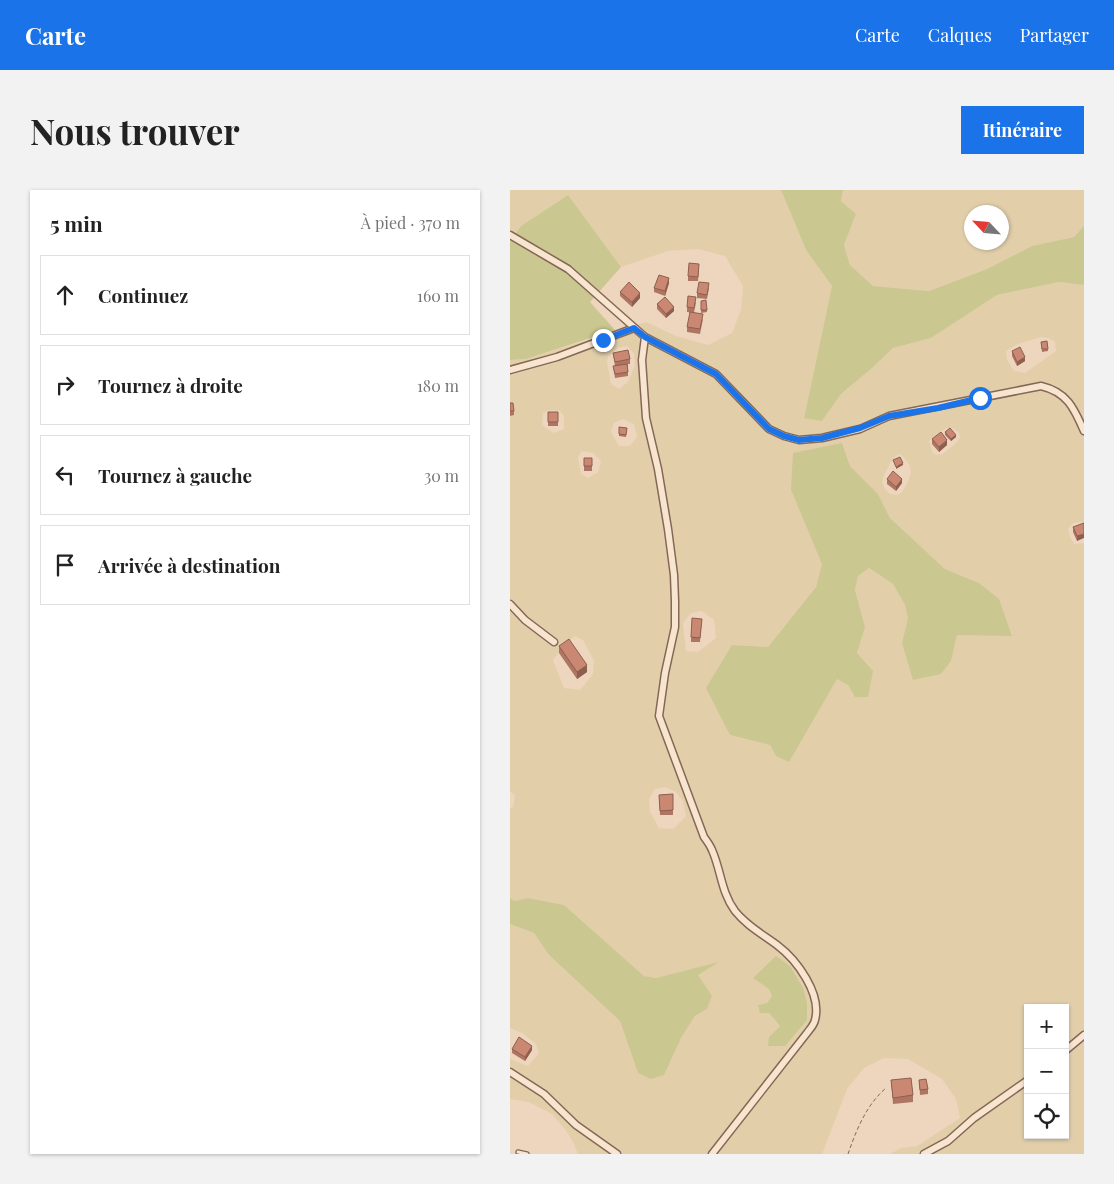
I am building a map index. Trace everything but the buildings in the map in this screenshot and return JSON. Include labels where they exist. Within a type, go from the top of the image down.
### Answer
[{"type":"street","points":[[510,235],[568,269],[645,337],[716,374],[769,429],[784,436],[799,440],[822,438],[860,428],[889,416],[1041,386],[1053,389],[1065,398],[1075,410],[1084,431]]},
{"type":"street","points":[[510,370],[557,356],[634,328]]},
{"type":"street","points":[[645,337],[642,360],[646,418],[668,529],[674,575],[676,627],[665,673],[659,716],[704,837],[712,849],[725,894],[735,911],[751,927],[778,946],[793,960],[806,976],[815,1002],[815,1021],[808,1033],[712,1154]]},
{"type":"street","points":[[510,604],[525,620],[554,642]]},
{"type":"street","points":[[1067,1049],[1084,1035]]},
{"type":"street","points":[[510,1072],[544,1094],[576,1125],[617,1154]]},
{"type":"street","points":[[924,1154],[948,1141],[974,1118],[1024,1083]]},
{"type":"lane","points":[[518,1152],[528,1154]]},
{"type":"path","points":[[848,1154],[856,1132],[872,1104],[886,1088]]},
{"type":"shaded area","points":[[510,190],[781,190],[806,250],[832,286],[804,417],[822,421],[841,394],[893,348],[931,338],[997,295],[1059,282],[1084,285],[1084,522],[1073,523],[1068,529],[1074,544],[1084,543],[1084,1154],[890,1154],[901,1148],[917,1146],[960,1118],[956,1099],[942,1079],[908,1059],[884,1058],[864,1068],[847,1089],[822,1154],[578,1154],[567,1132],[552,1114],[529,1102],[510,1099],[510,1059],[528,1066],[539,1053],[536,1044],[522,1033],[510,1028],[510,924],[534,933],[549,955],[620,1021],[638,1073],[681,1038],[695,1016],[707,1009],[712,996],[697,975],[717,963],[656,978],[644,976],[564,905],[528,898],[515,901],[510,898],[510,808],[513,807],[515,795],[510,791],[510,360],[526,359],[646,322],[676,336],[708,345],[732,333],[741,310],[743,286],[725,256],[698,249],[668,251],[621,267],[568,195],[521,226],[510,242]],"holes":[[[1041,337],[1055,342],[1056,351],[1025,373],[1014,371],[1007,360],[1006,351],[1018,344]],[[627,346],[634,354],[635,365],[628,382],[619,389],[611,384],[607,362],[608,357],[618,348]],[[550,410],[560,411],[564,416],[564,429],[554,433],[542,425],[543,413]],[[623,419],[634,424],[637,437],[630,446],[619,446],[611,432],[614,423]],[[948,428],[953,428],[959,433],[960,437],[943,454],[937,455],[933,453],[929,441]],[[842,443],[850,466],[878,494],[890,518],[945,569],[979,583],[1012,635],[957,635],[951,661],[902,643],[908,618],[905,605],[893,584],[869,568],[858,576],[855,590],[865,627],[857,653],[855,697],[848,685],[837,679],[776,756],[770,745],[730,735],[732,645],[768,647],[816,587],[822,563],[791,490]],[[582,451],[593,453],[601,461],[598,472],[588,478],[581,474],[578,457]],[[901,454],[909,464],[911,472],[902,492],[897,495],[890,494],[882,482],[892,460]],[[702,611],[714,620],[716,638],[698,652],[686,651],[683,623],[691,613]],[[575,636],[583,640],[594,661],[593,674],[580,690],[564,688],[553,660],[565,644]],[[665,787],[676,792],[683,801],[686,816],[673,829],[659,828],[650,812],[649,799],[655,789]],[[769,989],[807,1020],[769,1037],[780,1026],[769,1013],[758,1005],[767,1003],[772,996]]]},
{"type":"shaded area","points":[[781,190],[843,190],[841,201],[856,214],[844,245],[850,265],[873,286],[929,291],[987,269],[1032,246],[1074,237],[1084,226],[1084,285],[1059,282],[997,295],[931,338],[893,348],[841,394],[822,421],[804,418],[832,286],[806,250]]},
{"type":"shaded area","points":[[843,190],[1084,190],[1084,226],[1074,237],[1032,246],[987,269],[929,291],[873,286],[850,265],[844,245],[856,214],[841,201]]},
{"type":"shaded area","points":[[568,195],[621,267],[590,302],[615,330],[526,359],[510,360],[510,242],[521,226]]},
{"type":"shaded area","points":[[842,443],[850,466],[878,494],[890,518],[945,569],[979,583],[999,599],[1012,636],[957,635],[951,661],[941,674],[913,680],[902,643],[908,618],[905,605],[893,584],[869,568],[858,576],[855,590],[865,627],[857,653],[873,671],[868,697],[855,697],[848,685],[837,679],[789,762],[776,756],[770,745],[730,735],[706,688],[732,645],[768,647],[816,587],[822,564],[791,490],[793,453]]},
{"type":"shaded area","points":[[510,898],[515,901],[528,898],[564,905],[644,976],[656,978],[719,962],[698,975],[712,996],[707,1009],[695,1016],[681,1038],[664,1075],[651,1079],[638,1073],[620,1021],[549,955],[534,933],[510,924]]},
{"type":"shaded area","points":[[776,956],[790,966],[803,988],[807,1003],[807,1020],[785,1046],[768,1046],[769,1037],[780,1026],[769,1013],[760,1013],[758,1005],[767,1003],[772,996],[769,989],[753,978]]},
{"type":"route","points":[[603,340],[634,328],[645,337],[716,374],[769,429],[799,440],[822,438],[860,428],[889,416],[938,408],[980,398]]}]
